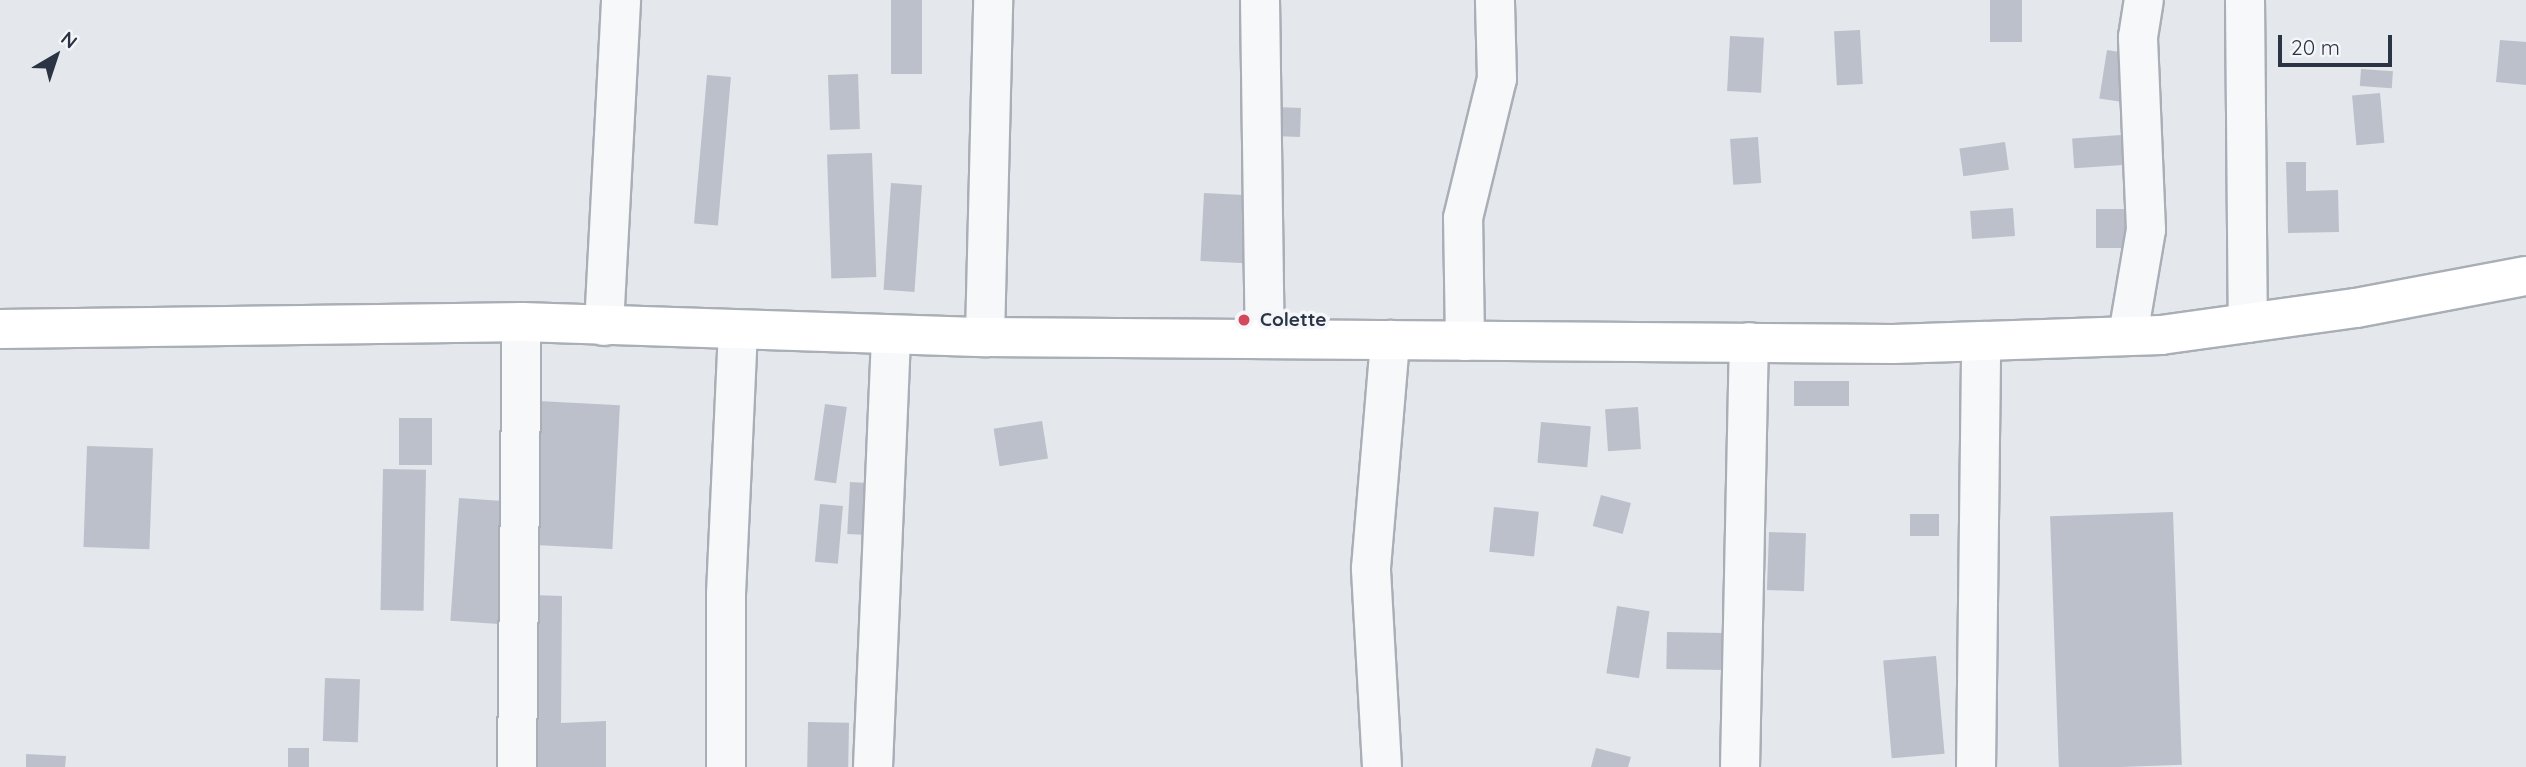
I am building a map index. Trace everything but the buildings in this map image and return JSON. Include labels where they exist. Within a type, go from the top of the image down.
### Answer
[{"type":"main road","points":[[0,329],[522,322],[985,337],[1981,341],[2128,335],[2248,323],[2526,276]]},
{"type":"street","points":[[604,326],[621,0]]},
{"type":"street","points":[[985,337],[993,0]]},
{"type":"street","points":[[1260,0],[1265,339]]},
{"type":"street","points":[[1465,341],[1463,218],[1497,79],[1495,0]]},
{"type":"street","points":[[2128,335],[2146,230],[2138,37],[2144,0]]},
{"type":"street","points":[[2245,0],[2248,323]]},
{"type":"street","points":[[517,767],[522,322]]},
{"type":"street","points":[[726,767],[726,594],[738,330]]},
{"type":"street","points":[[873,767],[891,335]]},
{"type":"street","points":[[1382,767],[1371,568],[1390,340]]},
{"type":"street","points":[[1976,767],[1981,341]]},
{"type":"street","points":[[1740,767],[1749,342]]},
{"type":"place","name":"Colette","points":[[1244,320]]}]
